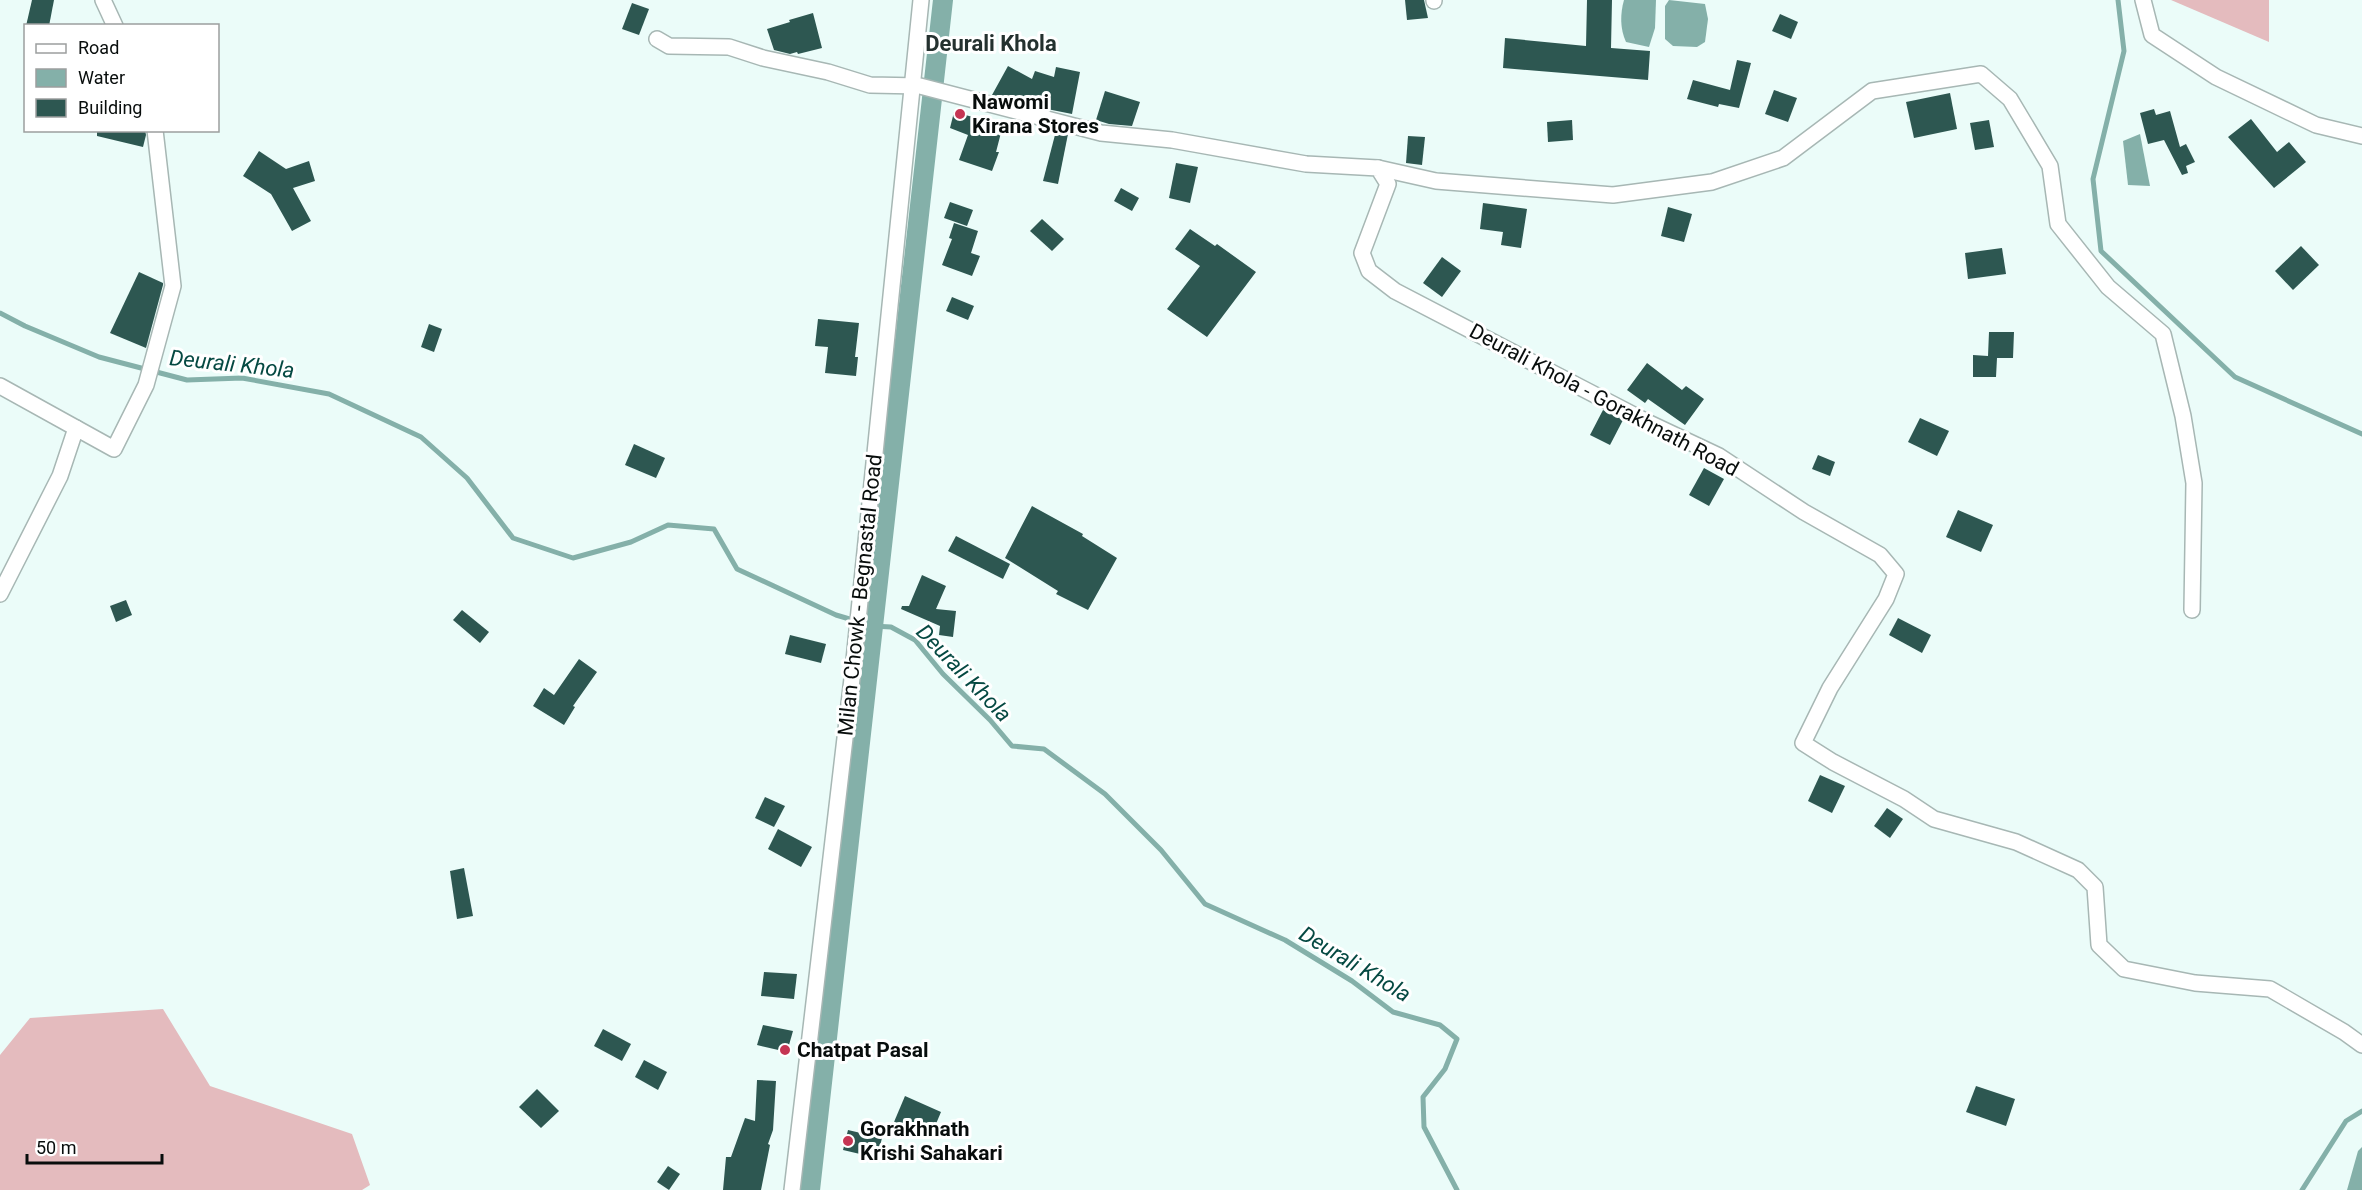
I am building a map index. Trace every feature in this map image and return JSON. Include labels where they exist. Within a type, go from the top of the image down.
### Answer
[{"type":"street","points":[[103,0],[115,24]]},
{"type":"street","name":"Milan Chowk - Begnastal Road","points":[[792,1190],[853,670],[916,85],[921,0]]},
{"type":"street","points":[[2143,0],[2152,35],[2216,77],[2316,125],[2362,135]]},
{"type":"street","points":[[657,39],[669,46],[729,47],[870,85],[916,85],[951,92],[1101,133],[1172,140],[1306,164],[1378,168],[1436,181],[1613,195],[1712,182],[1784,158],[1872,91],[1981,74],[2010,99],[2050,166],[2058,224],[2108,287],[2163,334],[2183,416],[2194,483],[2192,610]]},
{"type":"street","points":[[0,386],[114,449],[146,385],[173,286],[155,132]]},
{"type":"street","name":"Deurali Khola - Gorakhnath Road","points":[[1378,168],[1388,184],[1362,253],[1369,271],[1395,291],[1649,423],[1719,456],[1804,512],[1880,555],[1896,574],[1886,599],[1830,688],[1803,743],[1833,762],[1904,799],[1934,819],[2016,842],[2078,870],[2095,887],[2099,945],[2124,969],[2195,982],[2270,989],[2362,1045]]},
{"type":"street","points":[[0,594],[60,476],[76,428]]},
{"type":"shaded area","points":[[2171,0],[2269,0],[2269,42]]},
{"type":"shaded area","points":[[163,1009],[210,1086],[352,1134],[370,1185],[362,1190],[0,1190],[0,1055],[30,1018]]},
{"type":"water","points":[[1624,0],[1656,0],[1655,28],[1649,47],[1626,42],[1621,21]]},
{"type":"water","points":[[1669,0],[1705,4],[1708,19],[1705,42],[1697,47],[1673,46],[1665,39],[1665,6]]},
{"type":"water","points":[[2140,134],[2150,186],[2128,185],[2123,141]]},
{"type":"water","points":[[2362,1147],[2362,1190],[2347,1190],[2358,1151]]},
{"type":"building","points":[[32,0],[54,0],[49,24],[26,24]]},
{"type":"building","points":[[1405,0],[1424,0],[1428,18],[1407,20]]},
{"type":"building","points":[[1587,0],[1612,0],[1611,48],[1650,51],[1648,80],[1503,68],[1505,38],[1586,46]]},
{"type":"building","points":[[632,3],[649,9],[639,35],[622,29]]},
{"type":"building","points":[[813,13],[822,48],[798,54],[797,52],[790,54],[774,50],[767,29]]},
{"type":"building","points":[[1780,14],[1798,22],[1791,39],[1772,31]]},
{"type":"building","points":[[1737,60],[1751,63],[1739,108],[1719,104],[1718,107],[1687,99],[1693,80],[1730,90]]},
{"type":"building","points":[[1008,66],[1032,79],[1035,71],[1054,77],[1056,67],[1080,72],[1072,114],[1047,109],[1016,97],[1014,100],[992,95]]},
{"type":"building","points":[[1774,90],[1797,98],[1788,122],[1765,114]]},
{"type":"building","points":[[1105,91],[1140,102],[1132,126],[1109,124],[1096,120]]},
{"type":"building","points":[[1950,93],[1957,129],[1914,138],[1906,102]]},
{"type":"building","points":[[2154,109],[2156,115],[2170,111],[2180,147],[2186,144],[2195,162],[2186,166],[2188,173],[2182,175],[2164,140],[2148,144],[2140,113]]},
{"type":"building","points":[[954,112],[1003,125],[996,152],[999,152],[992,171],[959,160],[968,135],[950,128]]},
{"type":"building","points":[[2251,119],[2277,152],[2289,142],[2306,162],[2274,188],[2228,137]]},
{"type":"building","points":[[1572,120],[1573,140],[1548,142],[1547,122]]},
{"type":"building","points":[[1989,120],[1994,147],[1975,150],[1970,123]]},
{"type":"building","points":[[1056,131],[1068,134],[1058,184],[1043,181]]},
{"type":"building","points":[[97,132],[145,132],[146,135],[143,147],[97,136]]},
{"type":"building","points":[[1408,136],[1425,137],[1422,165],[1406,163]]},
{"type":"building","points":[[259,151],[286,169],[309,161],[315,181],[293,188],[311,221],[292,231],[271,194],[243,176]]},
{"type":"building","points":[[1176,163],[1198,167],[1190,203],[1169,198]]},
{"type":"building","points":[[1121,188],[1139,198],[1132,211],[1114,201]]},
{"type":"building","points":[[950,202],[973,210],[967,226],[944,218]]},
{"type":"building","points":[[1483,203],[1527,209],[1521,248],[1501,245],[1503,232],[1480,229]]},
{"type":"building","points":[[1668,207],[1692,214],[1684,242],[1661,236]]},
{"type":"building","points":[[1042,219],[1064,239],[1052,251],[1030,231]]},
{"type":"building","points":[[954,223],[978,231],[971,253],[980,256],[972,276],[942,265],[952,239],[949,238]]},
{"type":"building","points":[[1190,229],[1215,246],[1217,244],[1256,272],[1207,337],[1167,309],[1200,266],[1175,249]]},
{"type":"building","points":[[2301,246],[2319,265],[2293,290],[2275,271]]},
{"type":"building","points":[[2002,248],[2006,274],[1968,279],[1965,253]]},
{"type":"building","points":[[1442,257],[1461,271],[1442,297],[1423,283]]},
{"type":"building","points":[[139,272],[163,283],[146,348],[110,333]]},
{"type":"building","points":[[952,297],[974,306],[968,320],[946,311]]},
{"type":"building","points":[[818,319],[859,323],[855,357],[858,357],[856,376],[825,373],[828,347],[815,346]]},
{"type":"building","points":[[429,324],[442,329],[434,352],[421,347]]},
{"type":"building","points":[[1989,332],[2014,332],[2013,358],[1997,358],[1996,377],[1973,377],[1973,355],[1988,356]]},
{"type":"building","points":[[1647,363],[1682,390],[1686,386],[1704,399],[1685,425],[1648,399],[1645,403],[1627,390]]},
{"type":"building","points":[[1603,410],[1623,420],[1610,445],[1590,435]]},
{"type":"building","points":[[1920,418],[1949,431],[1937,456],[1908,442]]},
{"type":"building","points":[[634,444],[665,458],[656,478],[625,465]]},
{"type":"building","points":[[1818,455],[1835,462],[1830,476],[1812,469]]},
{"type":"building","points":[[1704,468],[1724,479],[1709,506],[1689,495]]},
{"type":"building","points":[[1032,506],[1083,534],[1082,536],[1117,558],[1088,610],[1056,594],[1058,591],[1005,558]]},
{"type":"building","points":[[1958,510],[1993,525],[1981,552],[1946,537]]},
{"type":"building","points":[[956,536],[1010,564],[1003,579],[948,551]]},
{"type":"building","points":[[922,575],[946,586],[936,609],[956,611],[953,637],[939,635],[940,626],[901,609],[902,606],[909,606]]},
{"type":"building","points":[[126,600],[132,615],[116,622],[110,606]]},
{"type":"building","points":[[462,610],[489,632],[480,643],[453,620]]},
{"type":"building","points":[[1898,618],[1931,635],[1922,653],[1889,635]]},
{"type":"building","points":[[790,635],[826,644],[821,663],[785,654]]},
{"type":"building","points":[[579,659],[597,672],[573,706],[575,707],[564,725],[533,706],[544,688],[554,695]]},
{"type":"building","points":[[1820,775],[1845,786],[1832,813],[1808,801]]},
{"type":"building","points":[[765,797],[785,806],[774,827],[755,818]]},
{"type":"building","points":[[1887,808],[1903,819],[1890,838],[1874,826]]},
{"type":"building","points":[[778,829],[812,847],[801,867],[768,849]]},
{"type":"building","points":[[464,868],[473,916],[457,919],[450,871]]},
{"type":"building","points":[[764,972],[797,974],[794,999],[761,996]]},
{"type":"building","points":[[763,1025],[793,1031],[787,1052],[757,1045]]},
{"type":"building","points":[[603,1029],[631,1044],[622,1061],[594,1046]]},
{"type":"building","points":[[644,1060],[667,1072],[658,1090],[635,1077]]},
{"type":"building","points":[[757,1080],[776,1081],[773,1130],[768,1144],[770,1145],[761,1190],[723,1190],[726,1157],[731,1157],[745,1118],[755,1121]]},
{"type":"building","points":[[1976,1086],[2015,1099],[2006,1126],[1966,1112]]},
{"type":"building","points":[[537,1089],[559,1111],[541,1128],[519,1107]]},
{"type":"building","points":[[905,1096],[941,1112],[930,1138],[894,1122]]},
{"type":"building","points":[[848,1130],[882,1138],[877,1158],[843,1150]]},
{"type":"building","points":[[668,1166],[680,1174],[669,1190],[657,1182]]},
{"type":"waterway","points":[[810,1190],[943,0]]},
{"type":"waterway","points":[[2118,0],[2124,51],[2093,179],[2101,251],[2235,377],[2362,434]]},
{"type":"waterway","name":"Deurali Khola","points":[[0,313],[99,357],[187,380],[242,378],[329,394],[421,437],[467,478],[513,538],[573,558],[631,542],[668,525],[714,529],[737,569],[836,615],[873,626],[891,627],[915,640],[943,674],[990,720],[1012,746],[1044,749],[1105,794],[1161,850],[1205,904],[1285,940],[1352,981],[1393,1012],[1440,1025],[1457,1039],[1445,1069],[1423,1097],[1424,1127],[1457,1190]]},
{"type":"waterway","points":[[2302,1190],[2346,1121],[2362,1111]]},
{"type":"place","name":"Nawomi Kirana Stores","points":[[960,114]]},
{"type":"place","name":"Chatpat Pasal","points":[[785,1050]]},
{"type":"place","name":"Gorakhnath Krishi Sahakari","points":[[848,1141]]},
{"type":"district","name":"Deurali Khola","points":[[991,43]]}]
